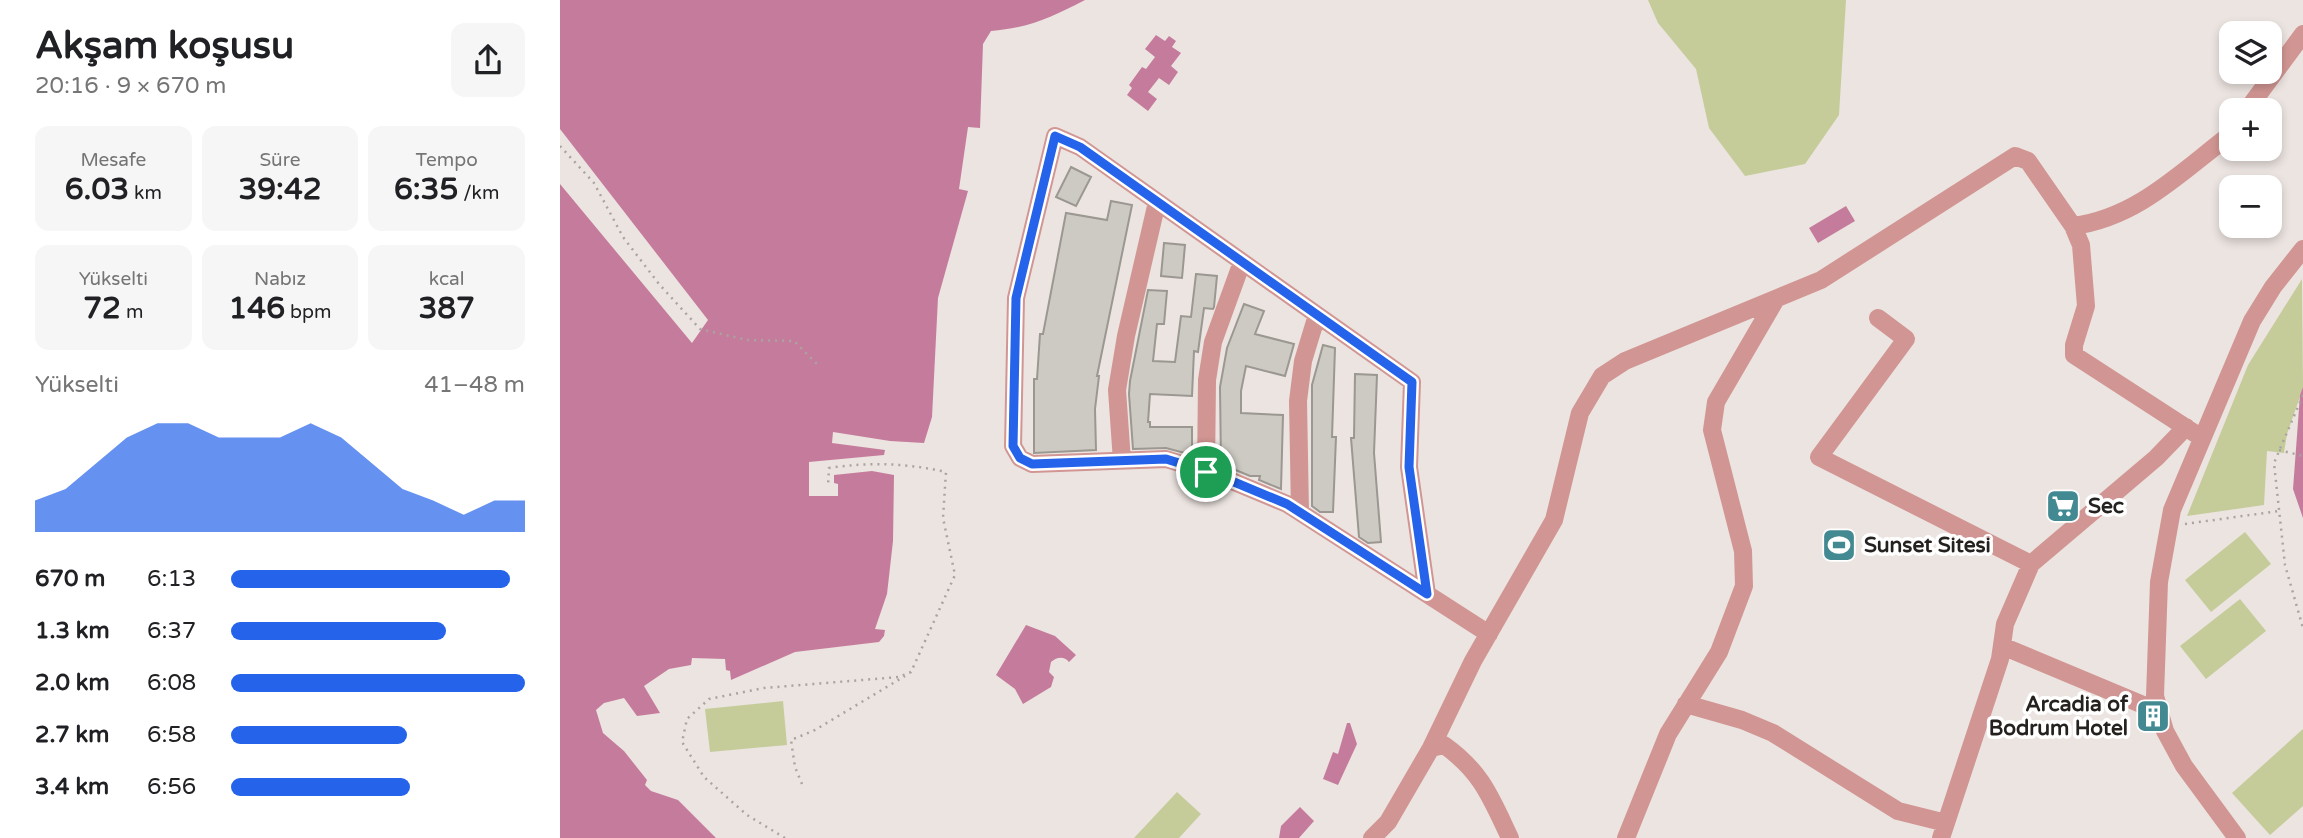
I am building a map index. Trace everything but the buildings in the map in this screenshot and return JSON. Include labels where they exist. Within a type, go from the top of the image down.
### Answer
[{"type":"street","points":[[2255,98],[2303,34]]},
{"type":"street","points":[[1427,594],[1409,467],[1412,382],[1080,147],[1055,136],[1016,298],[1013,446],[1020,458],[1032,464],[1166,459],[1206,472],[1287,504],[1489,634]]},
{"type":"street","points":[[2073,226],[2098,223],[2144,202],[2219,143]]},
{"type":"street","points":[[1372,838],[1388,822],[1431,748],[1489,634],[1554,520],[1580,413],[1602,376],[1625,361],[1821,280],[2015,156],[2028,161],[2073,226],[2081,245],[2087,306],[2074,345],[2074,355],[2203,438]]},
{"type":"street","points":[[1122,461],[1117,390],[1126,336],[1157,202]]},
{"type":"street","points":[[2237,838],[2184,766],[2165,731],[2155,696],[2159,582],[2172,510],[2252,321],[2273,287],[2303,249]]},
{"type":"street","points":[[1206,472],[1207,380],[1213,342],[1242,262]]},
{"type":"street","points":[[1626,838],[1668,734],[1719,652],[1744,586],[1743,551],[1712,430],[1716,402],[1776,299]]},
{"type":"street","points":[[1300,512],[1298,401],[1303,361],[1317,315]]},
{"type":"street","points":[[1878,318],[1906,339],[1819,457],[2031,564]]},
{"type":"street","points":[[1686,704],[1742,720],[1773,733],[1898,811],[1944,831],[2000,659],[2006,624],[2031,564],[2156,458],[2186,427]]},
{"type":"street","points":[[2002,646],[2160,712]]},
{"type":"street","points":[[1431,748],[1444,745],[1465,760],[1484,784],[1510,838]]},
{"type":"path","points":[[560,146],[594,183],[623,237],[659,285],[700,329],[747,340],[794,341],[820,367]]},
{"type":"path","points":[[2303,395],[2274,463],[2285,565],[2303,628]]},
{"type":"path","points":[[2279,450],[2303,456]]},
{"type":"path","points":[[802,784],[795,767],[791,740],[815,730],[911,673],[955,575],[943,518],[946,472],[897,463],[859,463],[829,468],[828,486]]},
{"type":"path","points":[[2169,526],[2279,511]]},
{"type":"path","points":[[785,838],[747,815],[704,777],[682,742],[687,719],[709,699],[764,688],[887,678],[911,673]]},
{"type":"green space","points":[[1648,0],[1846,0],[1839,115],[1805,164],[1745,176],[1709,128],[1696,69],[1658,23]]},
{"type":"green space","points":[[2302,279],[2303,388],[2287,434],[2284,453],[2267,451],[2264,505],[2187,516],[2248,365]]},
{"type":"green space","points":[[2245,532],[2271,564],[2211,612],[2185,580]]},
{"type":"green space","points":[[2240,599],[2266,631],[2206,679],[2180,646]]},
{"type":"green space","points":[[783,701],[787,745],[710,752],[705,709]]},
{"type":"green space","points":[[2303,729],[2303,806],[2270,835],[2232,793]]},
{"type":"green space","points":[[1177,792],[1201,814],[1179,838],[1134,838]]},
{"type":"shaded area","points":[[560,0],[1085,0],[1040,21],[991,31],[983,44],[980,128],[968,127],[959,189],[968,191],[938,298],[932,417],[924,443],[833,432],[832,443],[885,450],[884,455],[809,462],[809,496],[838,496],[838,484],[834,483],[834,475],[872,471],[894,475],[893,541],[887,594],[875,629],[885,630],[884,636],[879,642],[795,652],[731,680],[725,659],[692,658],[691,665],[669,669],[644,686],[660,713],[637,716],[624,698],[604,703],[596,710],[603,733],[624,751],[647,780],[645,785],[651,791],[678,800],[716,838],[560,838]]},
{"type":"shaded area","points":[[1156,35],[1165,41],[1169,36],[1176,41],[1172,47],[1181,53],[1171,66],[1178,72],[1169,85],[1159,78],[1148,92],[1157,99],[1148,111],[1127,95],[1132,88],[1129,85],[1142,67],[1146,69],[1155,57],[1145,49]]},
{"type":"shaded area","points":[[1846,206],[1855,221],[1818,243],[1809,228]]},
{"type":"shaded area","points":[[2303,387],[2303,518],[2293,489],[2300,395]]},
{"type":"shaded area","points":[[1026,625],[1055,636],[1076,655],[1069,662],[1060,658],[1051,662],[1049,672],[1054,677],[1051,687],[1023,704],[1015,689],[996,675]]},
{"type":"shaded area","points":[[1347,723],[1350,723],[1357,744],[1338,785],[1323,779],[1333,752],[1338,754]]},
{"type":"shaded area","points":[[1300,807],[1314,821],[1299,838],[1279,838],[1281,826]]},
{"type":"pier","points":[[560,129],[708,320],[692,343],[560,184]]},
{"type":"place","name":"Sec","points":[[2063,506]]},
{"type":"place","name":"Sunset Sitesi","points":[[1839,545]]},
{"type":"place","name":"Arcadia of Bodrum Hotel","points":[[2153,716]]},
{"type":"route","points":[[1055,136],[1080,147],[1412,382],[1409,467],[1427,594],[1287,504],[1206,472],[1166,459],[1032,464],[1020,458],[1013,446],[1016,298],[1055,136]]}]
